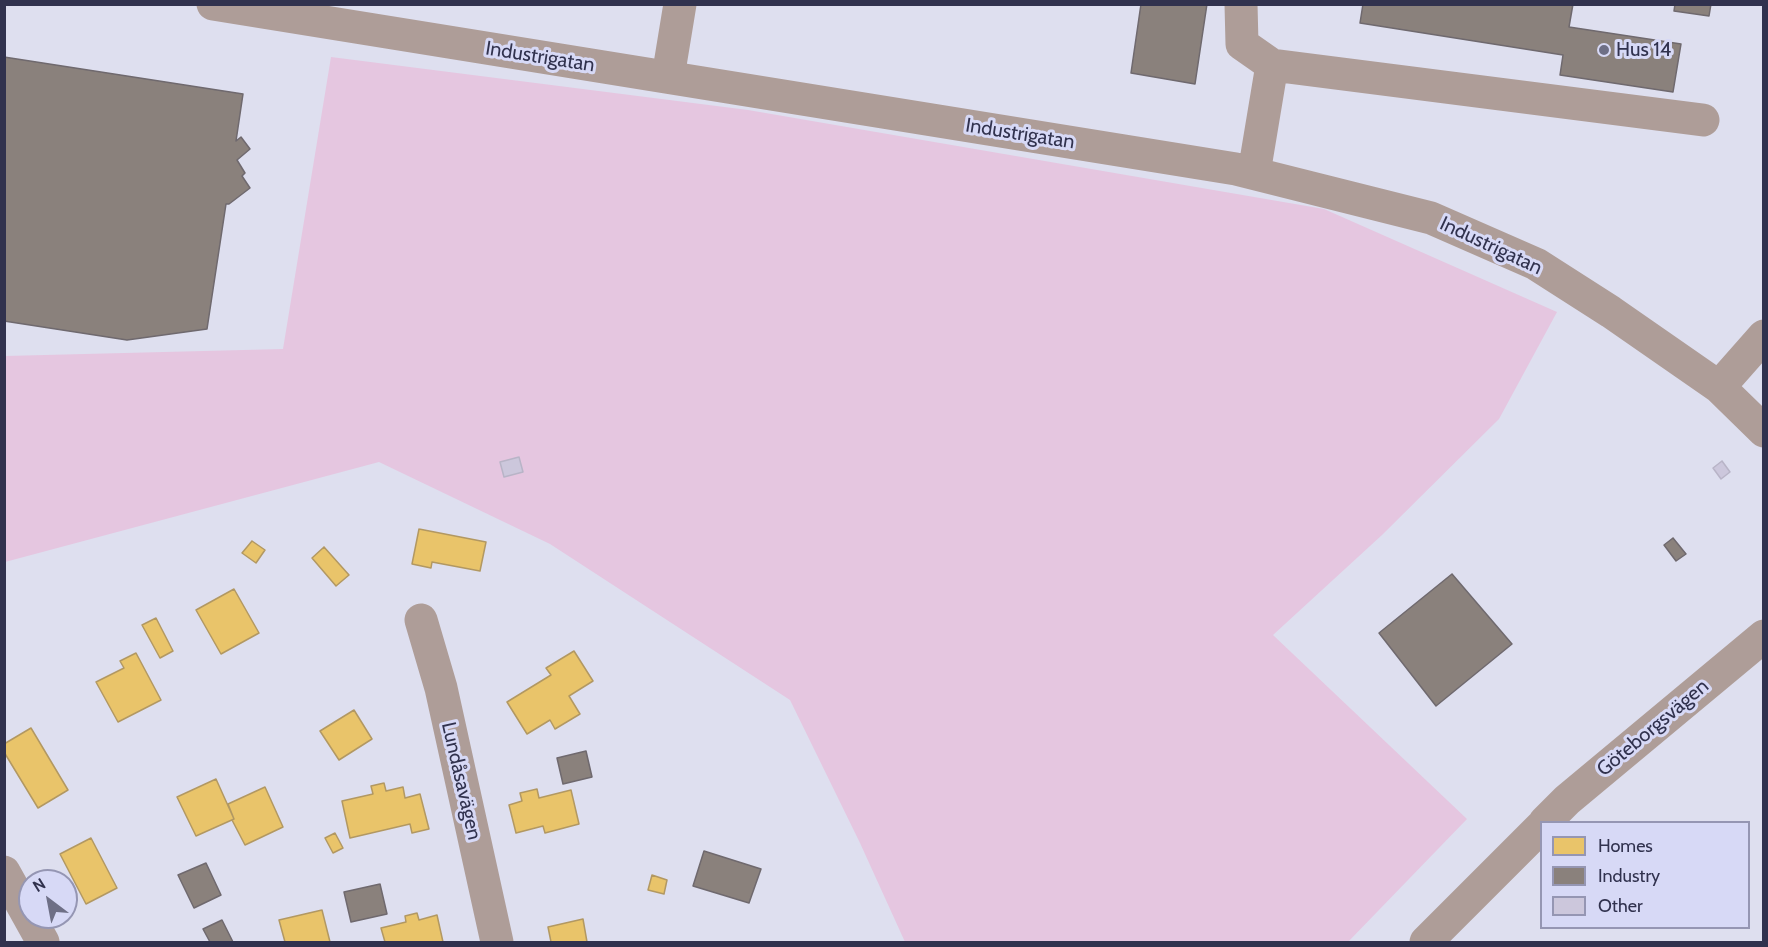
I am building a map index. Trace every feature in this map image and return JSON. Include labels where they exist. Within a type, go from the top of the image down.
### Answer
[{"type":"street","name":"Industrigatan","points":[[213,4],[1254,173],[1431,218],[1536,264],[1611,312],[1719,387],[1764,431]]},
{"type":"street","points":[[668,77],[680,4]]},
{"type":"street","points":[[1241,4],[1242,44],[1272,65],[1703,120]]},
{"type":"street","points":[[1254,173],[1272,65]]},
{"type":"street","points":[[1719,387],[1764,336]]},
{"type":"street","name":"Lundåsavägen","points":[[421,620],[441,687],[497,942]]},
{"type":"street","name":"Göteborgsvägen","points":[[1546,821],[1567,800],[1764,636]]},
{"type":"street","name":"Göteborgsvägen","points":[[1426,942],[1540,827]]},
{"type":"street","points":[[4,872],[43,942]]},
{"type":"shaded area","points":[[331,57],[748,110],[1324,209],[1557,312],[1499,419],[1382,535],[1273,635],[1467,819],[1348,942],[905,942],[860,843],[790,700],[550,544],[379,462],[5,562],[5,356],[283,349]]},
{"type":"building: Homes","points":[[419,529],[486,542],[480,571],[432,562],[431,568],[412,564]]},
{"type":"building: Homes","points":[[252,541],[265,550],[256,563],[242,553]]},
{"type":"building: Homes","points":[[324,547],[349,575],[336,586],[312,558]]},
{"type":"building: Homes","points":[[234,589],[259,633],[221,654],[196,610]]},
{"type":"building: Homes","points":[[156,618],[173,651],[160,658],[142,625]]},
{"type":"building: Homes","points":[[574,651],[593,681],[569,696],[580,714],[555,729],[550,720],[527,734],[507,702],[551,675],[546,668]]},
{"type":"building: Homes","points":[[136,653],[161,700],[118,722],[96,682],[124,668],[120,661]]},
{"type":"building: Homes","points":[[354,710],[372,739],[339,760],[320,731]]},
{"type":"building: Homes","points":[[31,728],[68,790],[38,808],[4,752],[4,744]]},
{"type":"building: Homes","points":[[216,779],[234,819],[196,836],[177,797]]},
{"type":"building: Homes","points":[[384,783],[386,791],[403,787],[405,798],[420,794],[429,829],[412,833],[410,824],[350,838],[342,801],[373,794],[371,786]]},
{"type":"building: Homes","points":[[265,787],[283,827],[245,845],[232,820],[234,819],[228,804]]},
{"type":"building: Homes","points":[[537,789],[539,798],[571,790],[579,824],[545,833],[543,826],[516,833],[509,805],[522,801],[520,793]]},
{"type":"building: Homes","points":[[335,833],[343,848],[333,853],[325,838]]},
{"type":"building: Homes","points":[[91,838],[117,888],[86,904],[78,889],[78,869],[68,869],[60,854]]},
{"type":"building: Homes","points":[[652,875],[667,880],[664,894],[648,890]]},
{"type":"building: Homes","points":[[322,910],[330,942],[285,942],[279,920]]},
{"type":"building: Homes","points":[[417,913],[419,920],[437,915],[443,942],[385,942],[381,928],[406,922],[405,916]]},
{"type":"building: Homes","points":[[583,919],[587,942],[551,942],[548,927]]},
{"type":"building: Industry","points":[[1141,4],[1207,4],[1195,84],[1131,73]]},
{"type":"building: Industry","name":"Hus 14","points":[[1363,4],[1573,4],[1569,27],[1681,44],[1673,92],[1560,75],[1563,55],[1360,23]]},
{"type":"building: Industry","name":"Hus 14","points":[[1675,4],[1711,4],[1709,16],[1674,11]]},
{"type":"building: Industry","points":[[4,57],[243,94],[236,141],[241,137],[250,149],[237,160],[245,173],[242,176],[250,188],[226,204],[207,329],[127,340],[4,321]]},
{"type":"building: Industry","points":[[1673,538],[1686,554],[1676,561],[1664,545]]},
{"type":"building: Industry","points":[[1452,574],[1512,644],[1436,706],[1379,633]]},
{"type":"building: Industry","points":[[586,751],[592,777],[563,784],[557,758]]},
{"type":"building: Industry","points":[[704,851],[761,869],[749,903],[693,886]]},
{"type":"building: Industry","points":[[206,863],[221,895],[194,908],[178,875]]},
{"type":"building: Industry","points":[[380,884],[387,914],[351,922],[344,892]]},
{"type":"building: Industry","points":[[222,920],[233,942],[210,942],[203,929]]},
{"type":"building: Other","points":[[519,457],[523,472],[504,477],[500,462]]},
{"type":"building: Other","points":[[1722,461],[1730,472],[1721,479],[1713,468]]},
{"type":"place","name":"Hus 14","points":[[1604,50]]}]
